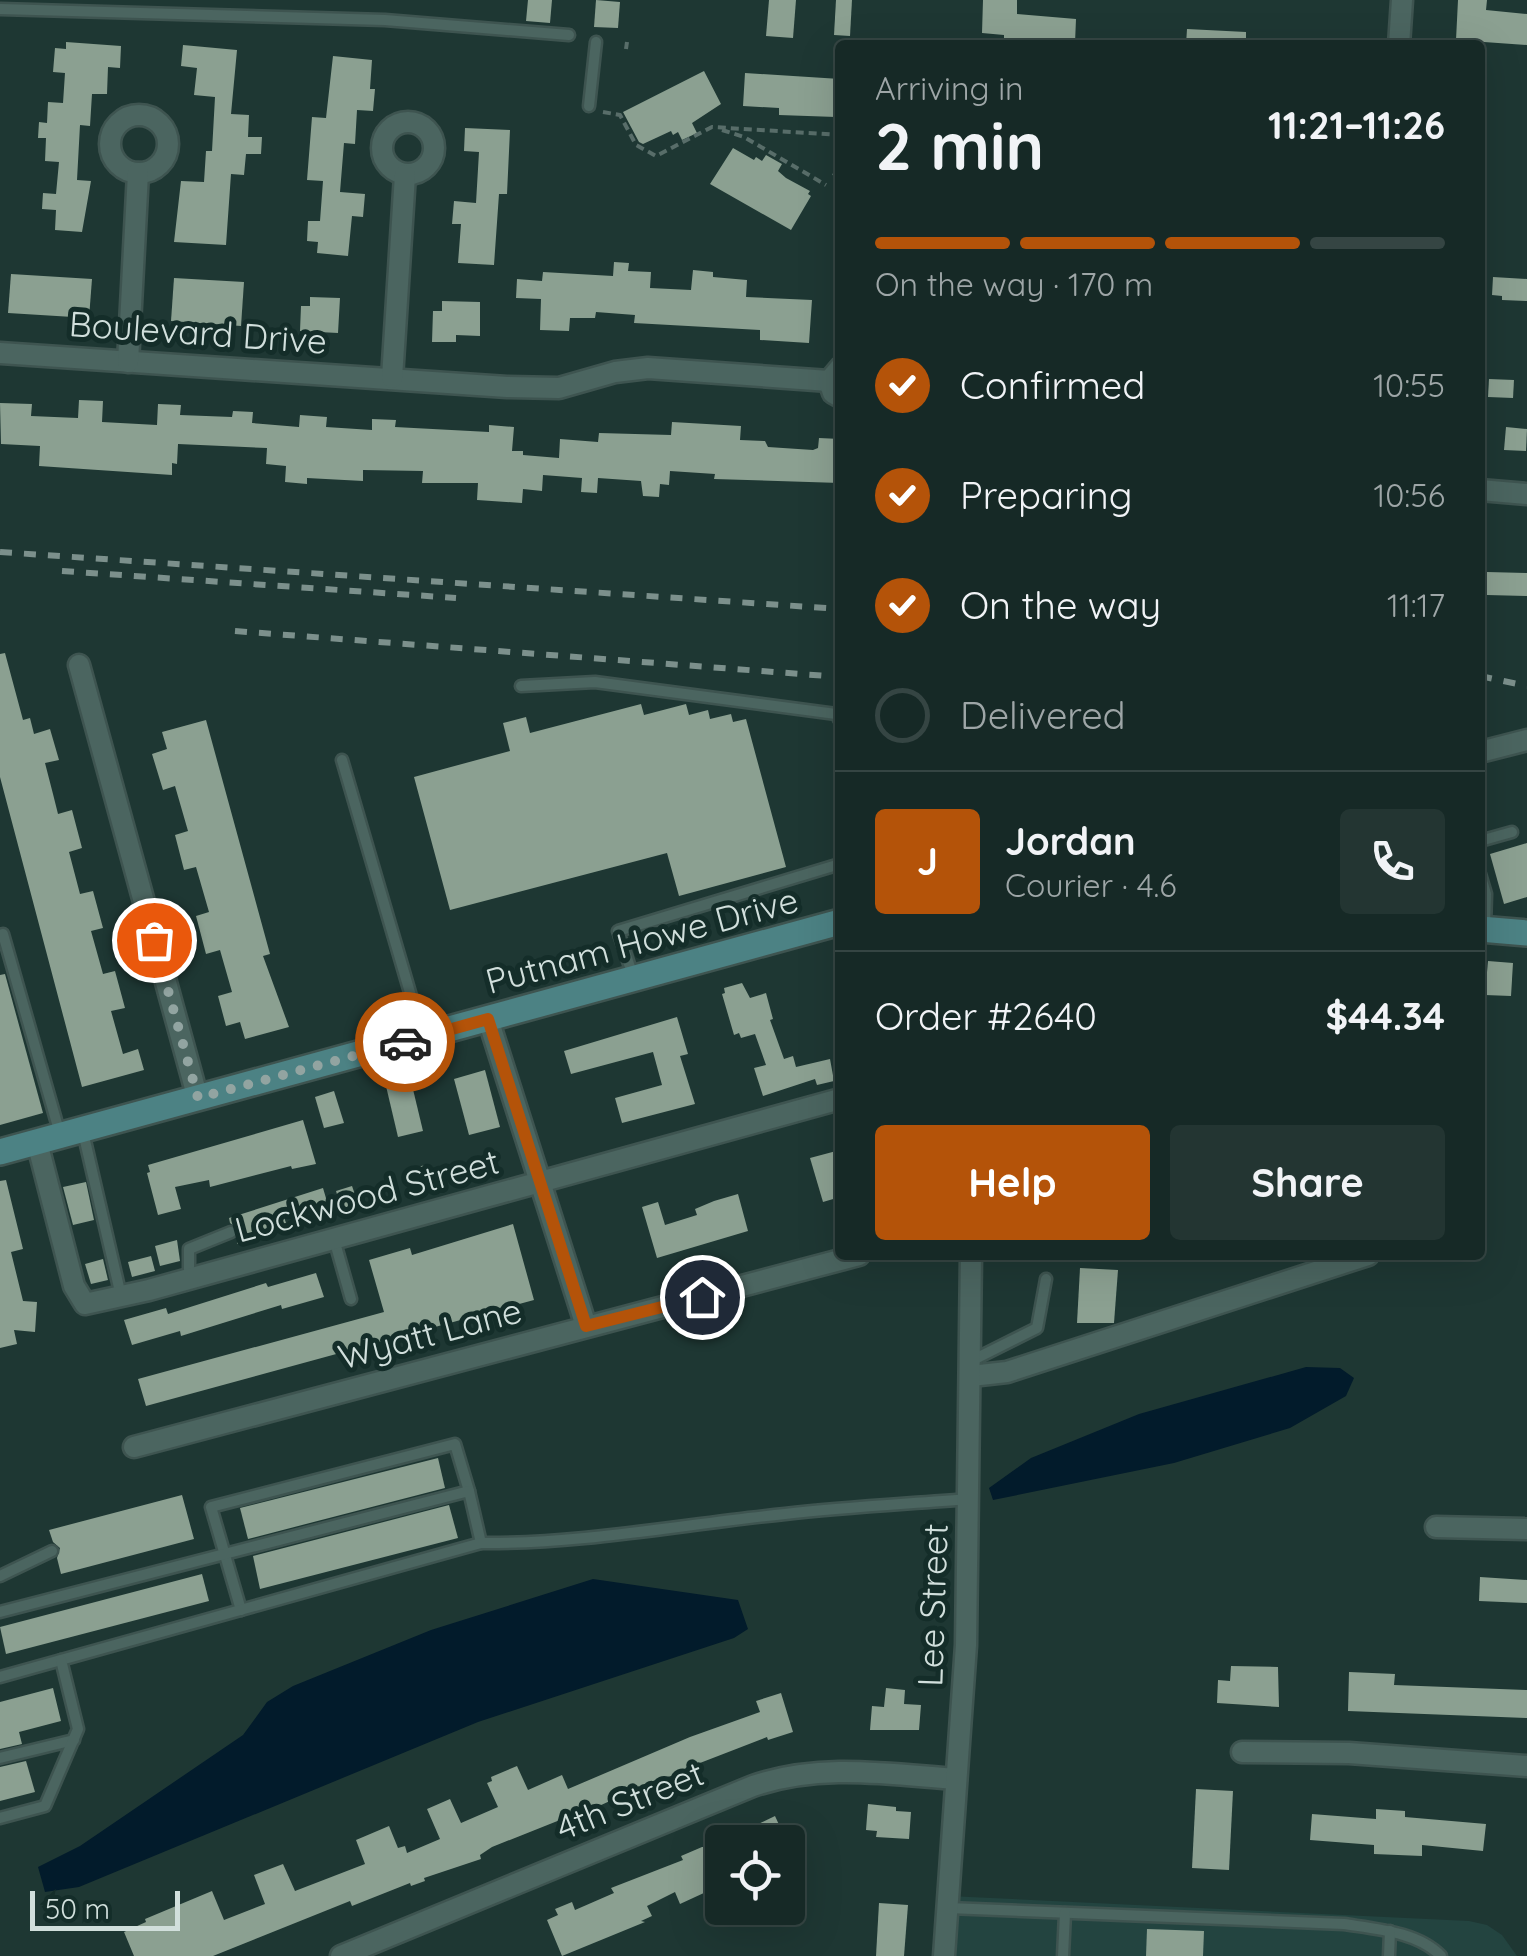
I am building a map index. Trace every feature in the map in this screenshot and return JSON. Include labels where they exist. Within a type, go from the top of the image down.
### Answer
[{"type":"street","points":[[1399,40],[1402,0]]},
{"type":"street","points":[[128,362],[138,173]]},
{"type":"street","points":[[392,378],[404,175]]},
{"type":"street","name":"Boulevard Drive","points":[[0,353],[559,388],[615,372],[648,368],[835,382]]},
{"type":"street","points":[[1485,490],[1519,493]]},
{"type":"street","points":[[79,664],[198,1098]]},
{"type":"street","points":[[1485,751],[1527,740]]},
{"type":"street","name":"Putnam Howe Drive","points":[[0,1152],[835,923]]},
{"type":"street","points":[[1485,929],[1527,933]]},
{"type":"street","points":[[488,1019],[586,1326]]},
{"type":"street","name":"Lockwood Street","points":[[60,1136],[74,1286],[85,1304],[190,1279],[835,1100]]},
{"type":"street","name":"Wyatt Lane","points":[[134,1447],[841,1260]]},
{"type":"street","name":"Lee Street","points":[[944,1956],[966,1646],[972,1260]]},
{"type":"street","points":[[971,1368],[1007,1372],[1353,1260]]},
{"type":"street","points":[[1436,1527],[1527,1529]]},
{"type":"street","points":[[1242,1752],[1347,1752],[1527,1766]]},
{"type":"street","name":"4th Street","points":[[341,1956],[785,1776],[829,1770],[956,1779]]},
{"type":"lane","points":[[0,9],[385,20],[569,34]]},
{"type":"lane","points":[[589,106],[596,42]]},
{"type":"lane","points":[[522,686],[595,682],[835,714]]},
{"type":"lane","points":[[342,760],[423,1037]]},
{"type":"lane","points":[[1485,840],[1512,832]]},
{"type":"lane","points":[[634,979],[618,931],[835,866]]},
{"type":"lane","points":[[0,935],[60,1136],[122,1297]]},
{"type":"lane","points":[[190,1279],[190,1249],[232,1232]]},
{"type":"lane","points":[[334,1238],[352,1299]]},
{"type":"lane","points":[[971,1368],[1037,1328],[1046,1279]]},
{"type":"lane","points":[[241,1610],[211,1507],[455,1444],[481,1543]]},
{"type":"lane","points":[[0,1612],[469,1491]]},
{"type":"lane","points":[[0,1677],[481,1543],[521,1544],[784,1514],[969,1499]]},
{"type":"lane","points":[[0,1576],[39,1554],[52,1552]]},
{"type":"lane","points":[[0,1818],[45,1806],[74,1740],[78,1729],[62,1660]]},
{"type":"lane","points":[[0,1758],[74,1740]]},
{"type":"lane","points":[[948,1908],[1344,1924],[1390,1931],[1432,1947],[1441,1956]]},
{"type":"lane","points":[[1063,1956],[1065,1912]]},
{"type":"lane","points":[[1388,1956],[1390,1931]]},
{"type":"path","points":[[626,49],[627,42]]},
{"type":"path","points":[[620,116],[636,145],[656,156],[712,127],[835,135]]},
{"type":"path","points":[[712,127],[744,137],[826,186]]},
{"type":"shaded area","points":[[1306,1367],[1340,1368],[1354,1378],[1346,1396],[1290,1428],[1174,1463],[993,1500],[989,1488],[1031,1458],[1139,1414]]},
{"type":"shaded area","points":[[593,1579],[738,1600],[748,1629],[734,1638],[478,1722],[79,1887],[45,1892],[38,1867],[80,1846],[243,1735],[267,1702],[293,1686],[431,1630]]},
{"type":"shaded area","points":[[948,1896],[1469,1921],[1487,1925],[1502,1935],[1517,1956],[945,1956]]},
{"type":"building","points":[[528,0],[552,0],[550,23],[526,21]]},
{"type":"building","points":[[596,0],[620,2],[618,28],[594,27]]},
{"type":"building","points":[[769,0],[796,0],[793,38],[766,36]]},
{"type":"building","points":[[836,0],[852,0],[850,36],[834,35]]},
{"type":"building","points":[[983,0],[1017,0],[1017,14],[1076,19],[1075,40],[1004,39],[1004,35],[982,33]]},
{"type":"building","points":[[1458,0],[1487,0],[1486,10],[1527,14],[1527,45],[1456,40]]},
{"type":"building","points":[[1187,29],[1246,32],[1246,40],[1186,40]]},
{"type":"building","points":[[66,42],[121,46],[120,68],[108,67],[107,94],[92,94],[90,126],[80,125],[77,180],[91,181],[82,232],[55,230],[56,210],[42,209],[43,193],[56,194],[59,162],[45,161],[46,138],[38,138],[39,122],[47,123],[48,102],[63,103],[65,73],[53,72],[55,48],[66,49]]},
{"type":"building","points":[[183,45],[237,50],[231,114],[249,115],[248,137],[262,137],[261,154],[246,154],[244,175],[231,174],[226,245],[174,242],[181,181],[204,182],[206,151],[212,151],[215,97],[194,95],[197,68],[181,66]]},
{"type":"building","points":[[333,56],[372,60],[370,89],[375,89],[373,111],[357,110],[355,144],[344,143],[340,192],[365,194],[363,217],[352,216],[348,256],[317,253],[318,242],[307,241],[308,221],[320,221],[323,181],[307,180],[312,117],[326,118]]},
{"type":"building","points":[[704,71],[721,104],[692,123],[697,133],[682,140],[678,132],[673,135],[671,131],[643,144],[639,142],[623,112]]},
{"type":"building","points":[[745,73],[835,79],[835,117],[779,115],[779,108],[743,106]]},
{"type":"building","points":[[465,128],[510,130],[507,194],[499,194],[494,265],[458,263],[461,224],[452,224],[454,201],[476,203],[479,152],[464,151]]},
{"type":"building","points":[[733,148],[754,160],[756,157],[762,161],[766,155],[782,164],[778,171],[786,178],[810,191],[811,196],[791,230],[710,184]]},
{"type":"building","points":[[614,262],[629,263],[628,271],[651,272],[650,288],[691,290],[693,270],[713,272],[713,277],[747,280],[746,297],[812,300],[809,343],[760,340],[760,330],[634,323],[635,315],[596,312],[595,318],[570,318],[569,331],[540,330],[541,299],[516,298],[517,279],[542,281],[543,272],[613,276]]},
{"type":"building","points":[[11,274],[92,279],[89,318],[8,313]]},
{"type":"building","points":[[1493,277],[1527,279],[1527,301],[1502,300],[1502,296],[1492,295]]},
{"type":"building","points":[[174,278],[244,282],[241,326],[171,321]]},
{"type":"building","points":[[310,297],[340,298],[338,333],[300,331],[301,306],[310,306]]},
{"type":"building","points":[[442,301],[480,302],[480,336],[456,335],[456,342],[432,342],[433,311],[442,311]]},
{"type":"building","points":[[1489,379],[1514,380],[1513,398],[1488,397]]},
{"type":"building","points":[[79,400],[103,401],[102,422],[157,425],[158,404],[181,405],[180,415],[232,417],[233,411],[253,412],[252,423],[299,427],[300,415],[327,417],[326,427],[372,430],[372,419],[396,420],[395,427],[489,432],[489,425],[514,427],[512,451],[559,458],[560,439],[598,442],[599,433],[671,435],[672,422],[741,426],[740,440],[765,441],[768,447],[813,450],[818,448],[819,438],[835,439],[835,483],[714,479],[715,474],[670,471],[669,485],[660,484],[659,497],[643,496],[641,481],[598,478],[597,493],[581,492],[582,478],[543,475],[542,491],[523,489],[522,503],[477,500],[478,483],[422,483],[423,471],[363,470],[363,481],[307,478],[307,484],[285,482],[286,466],[266,464],[267,448],[178,444],[172,475],[39,466],[40,446],[1,444],[0,403],[32,404],[31,416],[78,418]]},
{"type":"building","points":[[1506,427],[1527,429],[1526,451],[1504,450]]},
{"type":"building","points":[[1487,572],[1527,573],[1527,596],[1487,595]]},
{"type":"building","points":[[5,653],[23,720],[30,718],[34,734],[50,729],[59,760],[45,763],[58,814],[72,810],[82,848],[69,852],[80,894],[93,891],[103,928],[91,931],[103,974],[115,971],[125,1008],[111,1011],[123,1054],[138,1049],[144,1070],[82,1087],[0,777],[0,654]]},
{"type":"building","points":[[641,704],[644,715],[686,704],[689,715],[708,710],[710,719],[731,714],[733,722],[746,719],[786,867],[679,896],[667,853],[450,910],[414,777],[510,751],[503,723],[526,717],[530,733]]},
{"type":"building","points":[[206,720],[270,954],[263,956],[289,1027],[245,1039],[240,1022],[226,1026],[218,996],[232,992],[220,950],[206,954],[196,916],[209,912],[196,867],[184,870],[175,835],[188,831],[175,786],[163,790],[152,754],[167,749],[162,732]]},
{"type":"building","points":[[1527,843],[1527,897],[1504,904],[1490,854]]},
{"type":"building","points":[[1488,961],[1513,963],[1511,996],[1485,995]]},
{"type":"building","points":[[5,974],[43,1113],[0,1125],[0,975]]},
{"type":"building","points":[[742,983],[750,998],[766,993],[773,1019],[770,1020],[784,1059],[793,1056],[796,1067],[830,1059],[834,1081],[817,1085],[815,1079],[763,1096],[754,1068],[766,1065],[755,1034],[741,1038],[739,1033],[734,1035],[722,994],[724,988]]},
{"type":"building","points":[[677,1017],[688,1054],[680,1056],[695,1104],[622,1123],[615,1098],[662,1085],[653,1052],[571,1074],[564,1051]]},
{"type":"building","points":[[485,1070],[500,1127],[469,1135],[454,1079]]},
{"type":"building","points":[[411,1081],[423,1131],[398,1137],[386,1086]]},
{"type":"building","points":[[334,1091],[344,1123],[324,1128],[315,1097]]},
{"type":"building","points":[[303,1120],[316,1164],[292,1169],[291,1166],[210,1187],[209,1180],[175,1187],[181,1209],[158,1215],[148,1165]]},
{"type":"building","points":[[835,1151],[835,1198],[823,1202],[810,1158]]},
{"type":"building","points":[[425,1165],[430,1184],[409,1190],[404,1171]]},
{"type":"building","points":[[6,1180],[23,1249],[11,1252],[23,1301],[37,1302],[35,1332],[14,1330],[17,1344],[0,1348],[0,1181]]},
{"type":"building","points":[[86,1182],[94,1220],[73,1225],[63,1187]]},
{"type":"building","points":[[352,1186],[359,1206],[342,1211],[336,1191]]},
{"type":"building","points":[[323,1188],[328,1205],[284,1217],[286,1223],[257,1231],[259,1238],[237,1244],[239,1230],[229,1218]]},
{"type":"building","points":[[738,1194],[748,1231],[657,1258],[642,1207],[658,1202],[665,1225],[697,1215],[695,1209]]},
{"type":"building","points":[[513,1224],[534,1300],[146,1406],[138,1379],[384,1312],[369,1260],[410,1248],[412,1255]]},
{"type":"building","points":[[177,1240],[180,1261],[160,1266],[155,1246]]},
{"type":"building","points":[[151,1256],[155,1271],[132,1277],[128,1262]]},
{"type":"building","points":[[103,1259],[108,1280],[91,1284],[85,1264]]},
{"type":"building","points":[[1080,1268],[1118,1270],[1114,1323],[1077,1323]]},
{"type":"building","points":[[316,1273],[324,1297],[282,1309],[281,1305],[181,1336],[180,1331],[132,1345],[124,1320],[166,1308],[168,1314],[266,1283],[268,1287]]},
{"type":"building","points":[[438,1458],[445,1488],[248,1539],[240,1508]]},
{"type":"building","points":[[182,1495],[194,1539],[61,1574],[57,1558],[60,1548],[49,1530]]},
{"type":"building","points":[[449,1505],[458,1538],[260,1589],[253,1556]]},
{"type":"building","points":[[202,1574],[209,1601],[6,1654],[0,1627]]},
{"type":"building","points":[[1480,1577],[1527,1580],[1527,1603],[1479,1601]]},
{"type":"building","points":[[1231,1666],[1278,1667],[1279,1707],[1217,1703],[1218,1680],[1230,1681]]},
{"type":"building","points":[[1349,1672],[1395,1674],[1394,1685],[1527,1690],[1527,1718],[1348,1711]]},
{"type":"building","points":[[53,1688],[61,1721],[19,1732],[22,1744],[0,1749],[0,1702]]},
{"type":"building","points":[[886,1688],[905,1690],[904,1704],[921,1705],[919,1730],[870,1730],[872,1706],[884,1707]]},
{"type":"building","points":[[781,1693],[793,1732],[768,1740],[767,1737],[687,1768],[690,1776],[674,1783],[671,1776],[653,1781],[571,1819],[570,1816],[492,1847],[480,1855],[481,1859],[424,1878],[425,1881],[352,1906],[350,1901],[213,1956],[134,1956],[124,1932],[212,1891],[224,1920],[265,1904],[254,1875],[283,1864],[295,1891],[365,1864],[356,1840],[389,1826],[398,1848],[405,1846],[407,1853],[440,1839],[427,1809],[450,1799],[461,1823],[498,1807],[487,1783],[492,1781],[491,1777],[517,1766],[528,1790],[562,1775],[568,1789],[760,1712],[756,1701]]},
{"type":"building","points":[[26,1761],[35,1792],[0,1801],[0,1767]]},
{"type":"building","points":[[1196,1789],[1233,1791],[1229,1870],[1192,1868]]},
{"type":"building","points":[[868,1804],[911,1812],[909,1839],[876,1837],[877,1831],[866,1830]]},
{"type":"building","points":[[1376,1809],[1405,1811],[1405,1817],[1486,1824],[1483,1851],[1422,1845],[1422,1856],[1374,1854],[1374,1845],[1310,1840],[1312,1814],[1376,1819]]},
{"type":"building","points":[[775,1816],[779,1825],[756,1825]]},
{"type":"building","points":[[705,1847],[705,1892],[680,1904],[675,1892],[647,1906],[652,1916],[641,1921],[645,1922],[562,1956],[547,1920],[558,1915],[555,1909],[572,1902],[575,1910],[614,1893],[611,1888],[683,1860],[681,1856]]},
{"type":"building","points":[[879,1903],[908,1905],[904,1956],[876,1956]]},
{"type":"building","points":[[1147,1929],[1204,1931],[1203,1956],[1146,1956]]},
{"type":"railway","points":[[0,552],[835,609]]},
{"type":"railway","points":[[62,571],[456,598]]},
{"type":"railway","points":[[235,631],[835,677]]},
{"type":"railway","points":[[1485,677],[1527,686]]},
{"type":"way so far","points":[[154,940],[198,1098],[405,1042]]},
{"type":"route","points":[[405,1042],[488,1019],[586,1326],[702,1297]]}]
